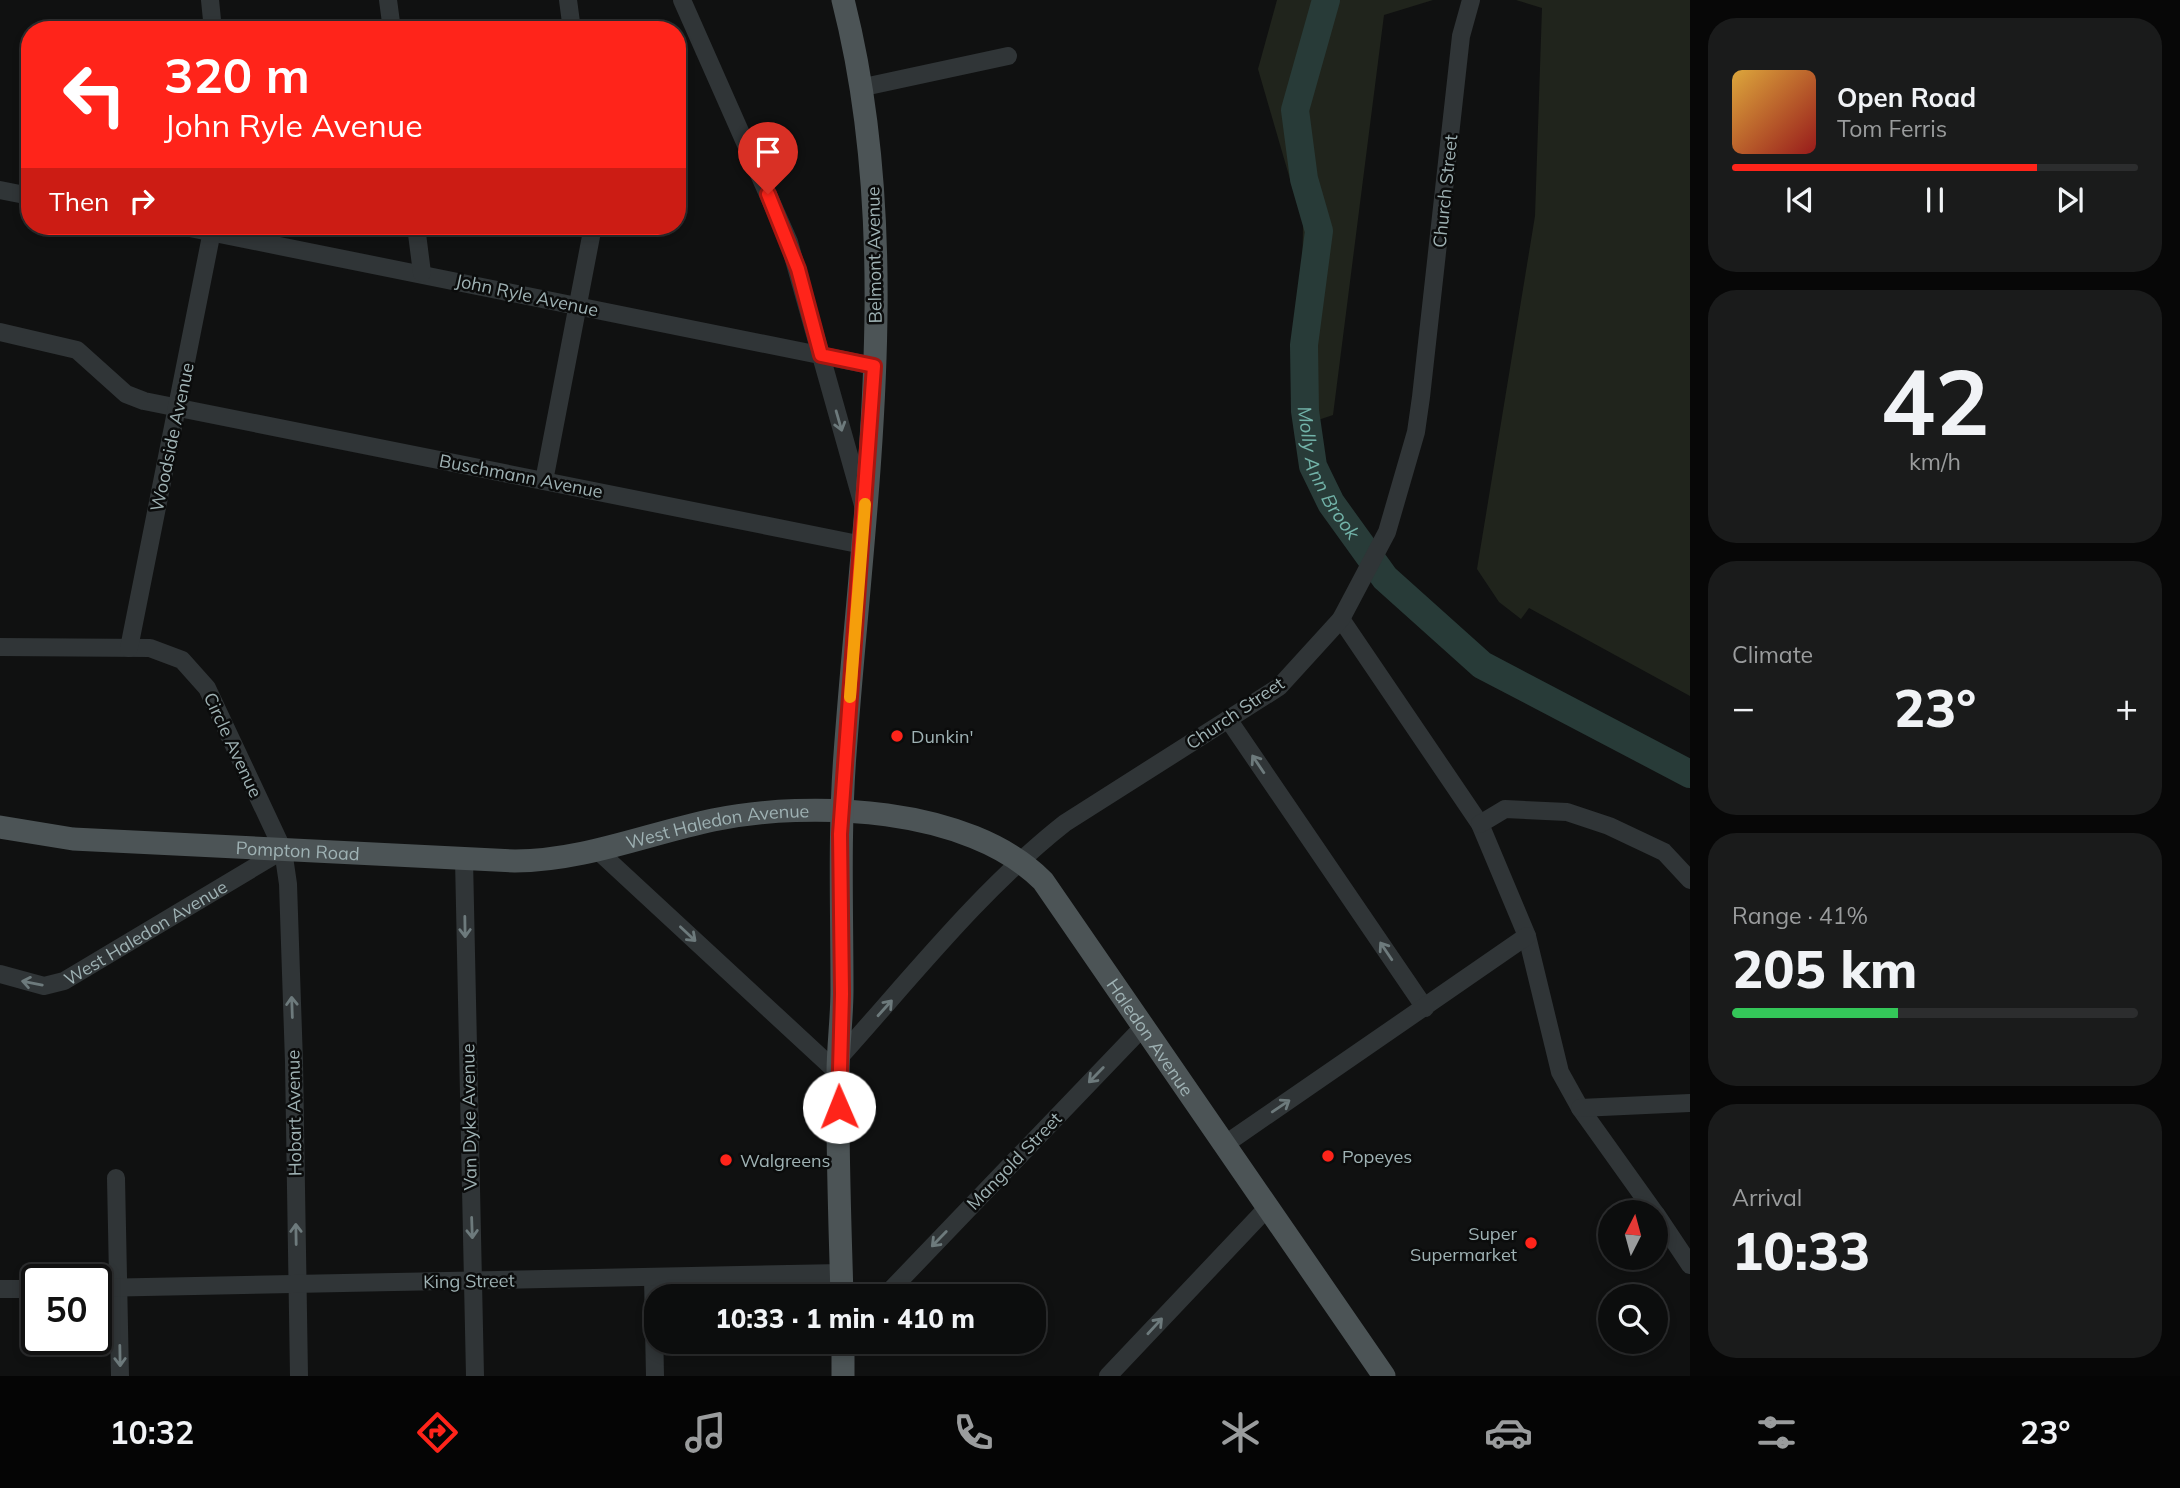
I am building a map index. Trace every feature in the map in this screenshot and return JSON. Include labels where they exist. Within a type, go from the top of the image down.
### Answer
[{"type":"main road","name":"Belmont Avenue","points":[[841,1284],[839,1066],[842,994],[841,812],[863,545],[874,366],[874,200],[864,87],[844,0]]},
{"type":"main road","name":"West Haledon Avenue","points":[[596,849],[737,816],[841,812]]},
{"type":"main road","name":"Haledon Avenue","points":[[841,812],[870,813],[931,822],[968,834],[1021,861],[1042,881],[1268,1207],[1379,1374]]},
{"type":"main road","name":"Pompton Road","points":[[0,827],[73,839],[464,859],[537,861],[596,849]]},
{"type":"main road","points":[[843,1354],[844,1376]]},
{"type":"street","points":[[210,0],[212,21]]},
{"type":"street","points":[[388,0],[391,21]]},
{"type":"street","points":[[568,0],[571,21]]},
{"type":"street","name":"Belmont Avenue","points":[[681,0],[789,242],[865,512]]},
{"type":"street","name":"Church Street","points":[[839,1066],[1021,861],[1065,823],[1279,687],[1341,619],[1387,532],[1416,432],[1461,36],[1471,0]]},
{"type":"street","points":[[864,87],[1007,56]]},
{"type":"street","points":[[0,190],[21,194]]},
{"type":"street","name":"Woodside Avenue","points":[[129,648],[212,235]]},
{"type":"street","name":"John Ryle Avenue","points":[[241,235],[874,366]]},
{"type":"street","points":[[417,235],[422,274]]},
{"type":"street","points":[[544,481],[592,235]]},
{"type":"street","name":"Buschmann Avenue","points":[[0,332],[77,350],[126,394],[144,401],[863,545]]},
{"type":"street","points":[[1341,619],[1480,824],[1527,936],[1560,1072],[1580,1108],[1646,1200]]},
{"type":"street","name":"Circle Avenue","points":[[0,647],[129,648],[166,652],[196,673],[207,688],[283,850]]},
{"type":"street","points":[[1228,719],[1425,1008]]},
{"type":"street","points":[[1480,824],[1505,809],[1567,812],[1609,826],[1664,852],[1690,880]]},
{"type":"street","points":[[596,849],[839,1066]]},
{"type":"street","name":"West Haledon Avenue","points":[[0,974],[44,986],[64,981],[283,850]]},
{"type":"street","name":"Hobart Avenue","points":[[283,850],[288,884],[294,1062],[299,1376]]},
{"type":"street","name":"Van Dyke Avenue","points":[[464,859],[475,1376]]},
{"type":"street","points":[[1224,1145],[1527,936]]},
{"type":"street","name":"Mangold Street","points":[[896,1284],[1144,1026]]},
{"type":"street","points":[[1580,1108],[1690,1103]]},
{"type":"street","points":[[116,1178],[120,1376]]},
{"type":"street","points":[[1108,1376],[1268,1207]]},
{"type":"street","points":[[1668,1232],[1690,1265]]},
{"type":"street","name":"King Street","points":[[112,1287],[841,1273]]},
{"type":"street","points":[[653,1277],[655,1376]]},
{"type":"street","points":[[0,1289],[21,1289]]},
{"type":"shaded area","points":[[1277,0],[1433,0],[1384,15],[1333,415],[1300,426],[1303,224],[1258,69]]},
{"type":"shaded area","points":[[1516,0],[1690,0],[1690,696],[1529,608],[1521,619],[1499,602],[1477,569],[1535,216],[1542,8]]},
{"type":"waterway","name":"Molly Ann Brook","points":[[1326,0],[1295,110],[1304,179],[1319,231],[1304,345],[1305,411],[1313,466],[1331,503],[1385,578],[1482,665],[1690,774]]},
{"type":"slow traffic","points":[[850,697],[865,504]]},
{"type":"place","name":"Dunkin'","points":[[897,736]]},
{"type":"place","name":"Popeyes","points":[[1328,1156]]},
{"type":"place","name":"Walgreens","points":[[726,1160]]},
{"type":"place","name":"Super Supermarket","points":[[1531,1243]]},
{"type":"route","points":[[768,194],[798,269],[821,355],[874,366],[858,618],[840,834],[842,994],[839,1107]]}]
